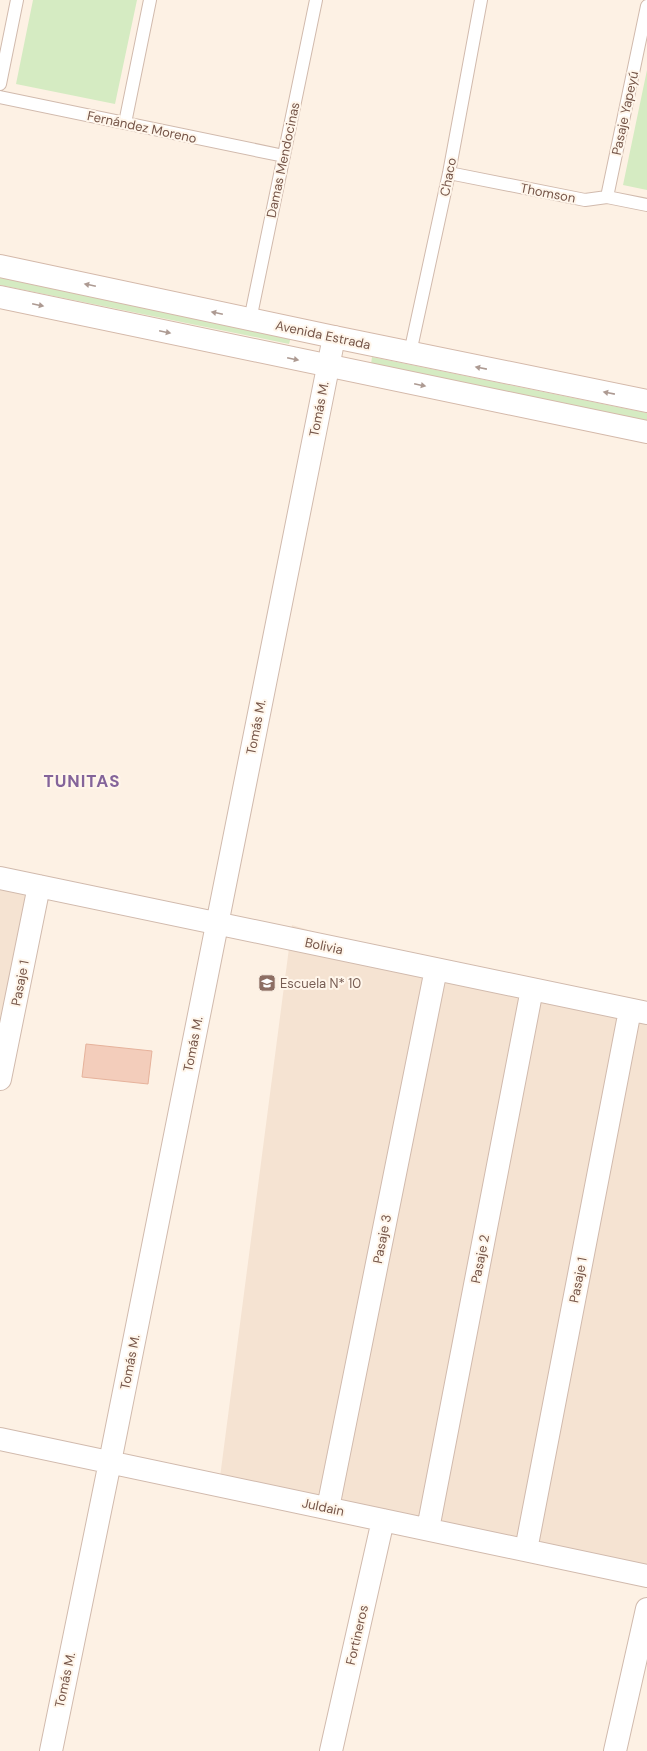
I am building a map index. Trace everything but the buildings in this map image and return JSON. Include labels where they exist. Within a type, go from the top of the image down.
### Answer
[{"type":"street","name":"Avenida Estrada","points":[[0,266],[250,320],[647,401]]},
{"type":"street","points":[[0,297],[647,432]]},
{"type":"street","name":"Tomás M.","points":[[51,1751],[334,337]]},
{"type":"street","name":"Bolivia","points":[[0,878],[639,1012]]},
{"type":"street","name":"Pasaje 1","points":[[0,1079],[39,886]]},
{"type":"street","name":"Pasaje 3","points":[[328,1508],[436,969]]},
{"type":"street","name":"Pasaje 2","points":[[428,1529],[532,989]]},
{"type":"street","name":"Pasaje 1","points":[[526,1550],[639,1012]]},
{"type":"street","name":"Juldain","points":[[0,1439],[647,1576]]},
{"type":"street","name":"Fortineros","points":[[331,1751],[383,1520]]},
{"type":"street","points":[[615,1751],[647,1610]]},
{"type":"lane","points":[[0,84],[17,0]]},
{"type":"lane","points":[[125,123],[150,0]]},
{"type":"lane","name":"Damas Mendocinas","points":[[250,320],[316,0]]},
{"type":"lane","name":"Chaco","points":[[410,353],[449,173],[481,0]]},
{"type":"lane","name":"Pasaje Yapeyú","points":[[607,197],[647,6]]},
{"type":"lane","name":"Fernández Moreno","points":[[0,97],[284,156]]},
{"type":"lane","name":"Thomson","points":[[449,173],[585,200],[607,197],[647,205]]},
{"type":"shaded area","points":[[0,878],[39,886],[0,1079]]},
{"type":"shaded area","points":[[292,925],[436,969],[647,1013],[647,1576],[219,1485]]},
{"type":"green space","points":[[33,0],[137,0],[115,104],[16,84]]},
{"type":"green space","points":[[647,70],[647,190],[623,185]]},
{"type":"green space","points":[[0,277],[291,337],[289,344],[0,285]]},
{"type":"green space","points":[[372,357],[647,413],[647,421],[371,364]]},
{"type":"place","name":"Escuela N* 10","points":[[267,983]]},
{"type":"district","name":"TUNITAS","points":[[82,781]]}]
